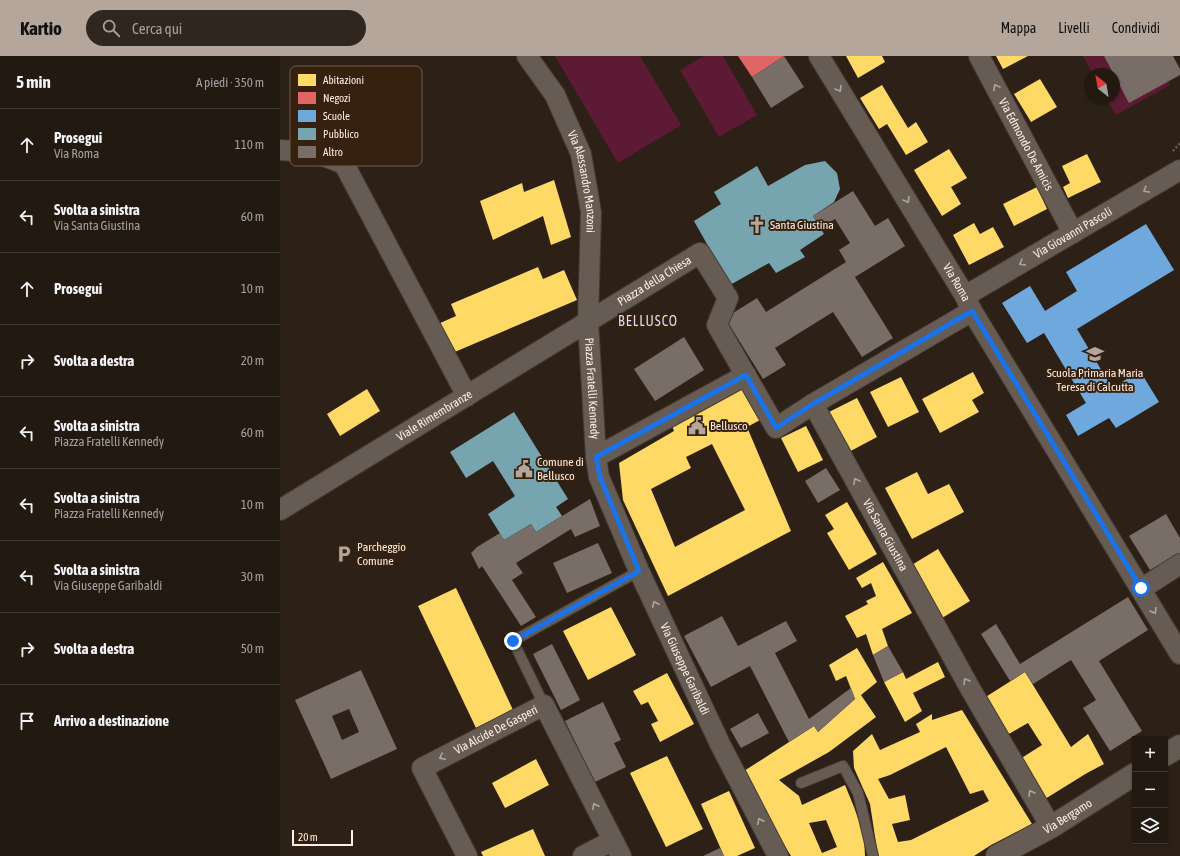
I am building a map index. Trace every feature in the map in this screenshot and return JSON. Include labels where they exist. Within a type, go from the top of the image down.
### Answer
[{"type":"street","name":"Via Alessandro Manzoni","points":[[527,56],[555,95],[581,154],[590,212],[588,321]]},
{"type":"street","name":"Via Roma","points":[[819,56],[1180,654]]},
{"type":"street","name":"Via Edmondo De Amicis","points":[[979,56],[1073,233]]},
{"type":"street","points":[[280,150],[290,151]]},
{"type":"street","points":[[345,166],[467,396]]},
{"type":"street","name":"Via Giovanni Pascoli","points":[[969,303],[1073,233],[1180,170]]},
{"type":"street","name":"Piazza della Chiesa","points":[[588,321],[700,253],[728,298],[717,325],[746,375]]},
{"type":"street","points":[[746,375],[776,428],[969,303]]},
{"type":"street","name":"Viale Rimembranze","points":[[280,510],[588,321]]},
{"type":"street","name":"Piazza Fratelli Kennedy","points":[[588,321],[596,457],[600,477]]},
{"type":"street","name":"Piazza Fratelli Kennedy","points":[[596,457],[746,375]]},
{"type":"street","name":"Via Santa Giustina","points":[[813,404],[971,690],[1051,827]]},
{"type":"street","name":"Via Giuseppe Garibaldi","points":[[600,477],[639,571],[720,744],[778,856]]},
{"type":"street","points":[[1141,588],[1180,564]]},
{"type":"street","name":"Via Alcide De Gasperi","points":[[467,856],[422,768],[544,705],[617,849],[583,856]]},
{"type":"street","points":[[1168,753],[1180,746]]},
{"type":"street","name":"Via Bergamo","points":[[998,856],[1051,827],[1132,776]]},
{"type":"lane","points":[[544,705],[513,641],[639,571]]},
{"type":"lane","points":[[801,783],[843,766],[858,793],[873,856]]},
{"type":"shaded area","points":[[555,56],[640,56],[681,125],[618,163]]},
{"type":"shaded area","points":[[704,56],[723,56],[757,115],[719,137],[680,70]]},
{"type":"shaded area","points":[[1083,56],[1155,56],[1170,85],[1116,115],[1110,104],[1120,104],[1120,68],[1090,68]]},
{"type":"building: Abitazioni","points":[[846,56],[882,56],[885,62],[858,78]]},
{"type":"building: Abitazioni","points":[[996,56],[1028,56],[1003,69]]},
{"type":"building: Abitazioni","points":[[1040,79],[1057,107],[1031,122],[1014,94]]},
{"type":"building: Abitazioni","points":[[882,85],[908,128],[916,122],[928,142],[906,155],[887,124],[879,129],[860,98]]},
{"type":"building: Abitazioni","points":[[949,149],[967,178],[951,187],[961,204],[942,216],[914,170]]},
{"type":"building: Abitazioni","points":[[1087,154],[1101,182],[1068,198],[1063,187],[1070,183],[1062,166]]},
{"type":"building: Abitazioni","points":[[554,180],[571,237],[551,245],[543,216],[493,240],[480,201],[522,183],[524,192]]},
{"type":"building: Abitazioni","points":[[1037,187],[1047,209],[1014,226],[1003,204]]},
{"type":"building: Abitazioni","points":[[974,223],[980,234],[993,227],[1004,247],[969,265],[953,235]]},
{"type":"building: Abitazioni","points":[[538,267],[543,279],[564,270],[577,300],[450,354],[438,324],[456,316],[451,304]]},
{"type":"building: Abitazioni","points":[[973,372],[984,393],[972,400],[979,412],[940,433],[922,399]]},
{"type":"building: Abitazioni","points":[[901,377],[919,412],[888,427],[870,392]]},
{"type":"building: Abitazioni","points":[[743,385],[762,419],[747,427],[791,531],[668,596],[623,500],[619,463],[674,431],[670,420]],"holes":[[[712,444],[745,510],[675,547],[651,489],[691,468],[686,457]]]},
{"type":"building: Abitazioni","points":[[367,389],[380,411],[340,436],[327,414]]},
{"type":"building: Abitazioni","points":[[857,398],[877,437],[845,454],[825,414]]},
{"type":"building: Abitazioni","points":[[806,426],[823,460],[798,472],[781,438]]},
{"type":"building: Abitazioni","points":[[917,472],[928,494],[949,484],[964,512],[912,539],[885,488]]},
{"type":"building: Abitazioni","points":[[847,502],[877,554],[849,570],[827,533],[834,529],[825,515]]},
{"type":"building: Abitazioni","points":[[938,549],[970,601],[942,618],[910,566]]},
{"type":"building: Abitazioni","points":[[883,562],[912,613],[882,629],[888,646],[873,655],[866,634],[857,638],[845,616],[868,604],[866,601],[876,596],[871,583],[862,588],[856,578]]},
{"type":"building: Abitazioni","points":[[456,588],[513,710],[476,728],[418,606]]},
{"type":"building: Abitazioni","points":[[611,607],[636,655],[588,680],[563,631]]},
{"type":"building: Abitazioni","points":[[857,648],[877,682],[861,695],[876,717],[829,752],[779,780],[799,796],[802,805],[845,785],[864,836],[865,856],[791,856],[779,837],[744,771],[814,726],[818,732],[855,699],[846,676],[836,681],[829,665]],"holes":[[[826,820],[837,847],[822,853],[809,823]]]},
{"type":"building: Abitazioni","points":[[938,662],[945,677],[913,693],[922,711],[905,722],[884,682],[903,672],[906,679]]},
{"type":"building: Abitazioni","points":[[1025,672],[1071,747],[1088,734],[1104,764],[1045,799],[1020,759],[1042,745],[1028,723],[1007,735],[984,698]]},
{"type":"building: Abitazioni","points":[[667,673],[694,724],[660,742],[651,724],[658,721],[648,702],[641,705],[633,691]]},
{"type":"building: Abitazioni","points":[[962,710],[1032,824],[991,845],[974,856],[878,856],[870,804],[854,768],[853,751],[872,734],[880,750],[920,732],[916,724],[932,714],[932,720]],"holes":[[[946,747],[970,794],[983,790],[989,801],[911,840],[898,842],[892,824],[910,820],[905,795],[889,799],[878,779],[890,775]]]},
{"type":"building: Abitazioni","points":[[667,756],[703,829],[666,847],[630,773]]},
{"type":"building: Abitazioni","points":[[536,759],[549,785],[505,808],[492,783]]},
{"type":"building: Abitazioni","points":[[729,791],[755,848],[737,856],[724,856],[701,804]]},
{"type":"building: Abitazioni","points":[[533,829],[545,856],[483,856],[481,852]]},
{"type":"building: Negozi","points":[[738,56],[784,56],[752,77]]},
{"type":"building: Scuole","points":[[1146,224],[1174,270],[1077,329],[1112,388],[1140,371],[1159,402],[1116,428],[1109,418],[1078,436],[1066,415],[1086,403],[1044,333],[1027,343],[1002,303],[1030,286],[1045,311],[1077,291],[1066,272]]},
{"type":"building: Pubblico","name":"Santa Giustina","points":[[825,161],[837,173],[840,189],[834,202],[813,216],[824,234],[800,250],[805,257],[776,273],[769,263],[730,285],[694,221],[721,204],[714,192],[757,166],[768,186],[805,165]]},
{"type":"building: Pubblico","name":"Comune di Bellusco","points":[[514,412],[568,499],[556,507],[562,516],[536,532],[531,524],[504,540],[488,514],[515,496],[493,461],[466,478],[450,452]]},
{"type":"building: Altro","points":[[784,56],[804,87],[771,108],[752,77]]},
{"type":"building: Altro","points":[[1104,56],[1173,56],[1180,69],[1180,75],[1129,103],[1120,86],[1120,68],[1110,68]]},
{"type":"building: Altro","points":[[853,191],[875,226],[888,218],[905,246],[855,277],[893,338],[862,357],[833,312],[775,348],[786,365],[763,379],[725,318],[757,298],[766,312],[846,262],[839,250],[850,243],[835,219],[820,228],[813,216]]},
{"type":"building: Altro","points":[[684,337],[704,370],[655,401],[634,369]]},
{"type":"building: Altro","points":[[826,468],[840,490],[818,503],[805,481]]},
{"type":"building: Altro","points":[[590,499],[600,526],[575,537],[571,529],[516,563],[523,573],[512,580],[536,617],[521,626],[482,566],[479,569],[471,553],[477,547],[500,533],[504,540],[531,524],[536,532]]},
{"type":"building: Altro","points":[[1166,514],[1180,538],[1180,553],[1150,570],[1129,536]]},
{"type":"building: Altro","points":[[598,543],[612,573],[567,593],[553,563]]},
{"type":"building: Altro","points":[[1128,597],[1148,630],[1099,661],[1142,731],[1110,751],[1083,708],[1096,700],[1071,660],[1033,684],[1025,672],[1010,681],[981,634],[996,624],[1020,664]]},
{"type":"building: Altro","points":[[722,616],[738,646],[786,621],[797,641],[775,653],[809,719],[851,688],[855,699],[818,732],[814,726],[789,742],[750,666],[711,687],[684,636]]},
{"type":"building: Altro","points":[[552,644],[580,700],[561,710],[533,654]]},
{"type":"building: Altro","points":[[888,646],[903,672],[884,682],[873,655]]},
{"type":"building: Altro","points":[[361,670],[397,749],[331,779],[295,700]],"holes":[[[349,709],[359,732],[342,740],[332,716]]]},
{"type":"building: Altro","points":[[603,702],[621,740],[614,743],[626,767],[595,782],[565,721]]},
{"type":"building: Altro","points":[[758,713],[769,733],[741,748],[730,729]]},
{"type":"building: Altro","points":[[720,848],[724,856],[703,856]]},
{"type":"place","name":"Santa Giustina","points":[[757,225]]},
{"type":"place","name":"Scuola Primaria Maria Teresa di Calcutta","points":[[1095,354]]},
{"type":"place","name":"Bellusco","points":[[697,426]]},
{"type":"place","name":"Comune di Bellusco","points":[[524,469]]},
{"type":"place","name":"Parcheggio Comune","points":[[344,554]]},
{"type":"district","name":"BELLUSCO","points":[[648,321]]},
{"type":"route","points":[[513,641],[639,571],[600,477],[596,457],[746,375],[776,428],[813,404],[972,311],[1141,588]]}]
